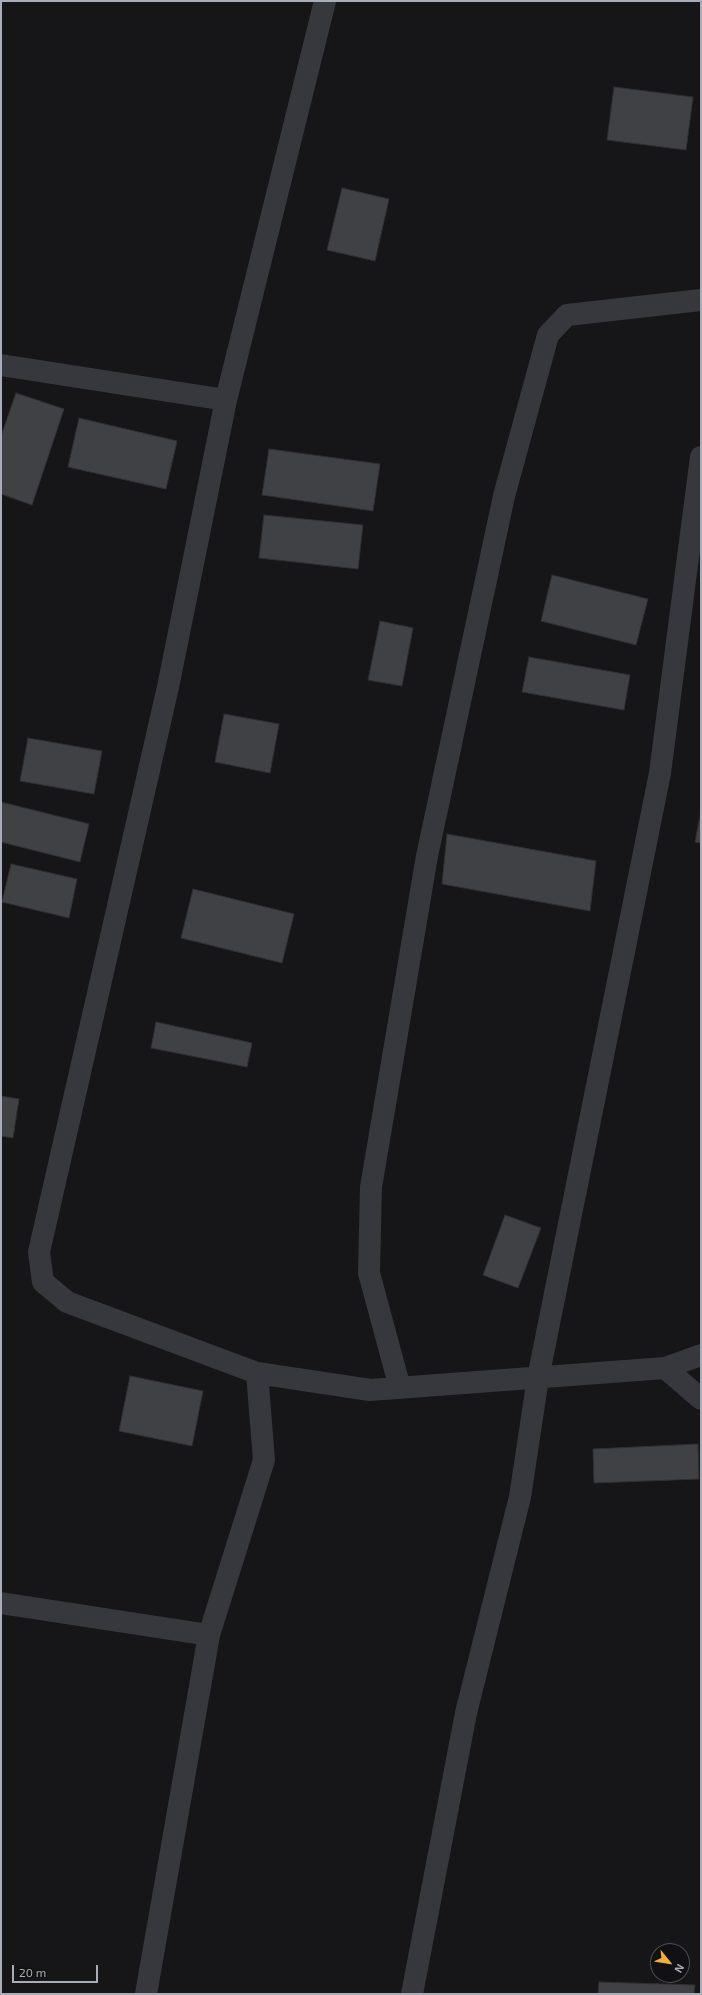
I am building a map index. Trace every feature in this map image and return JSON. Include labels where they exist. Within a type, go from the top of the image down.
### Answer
[{"type":"street","points":[[325,1],[226,400],[168,687],[39,1252],[43,1282],[67,1302],[257,1373],[370,1390],[665,1368],[701,1355]]},
{"type":"street","points":[[400,1388],[369,1273],[371,1187],[427,856],[504,496],[548,335],[567,315],[701,300]]},
{"type":"street","points":[[1,365],[226,400]]},
{"type":"street","points":[[412,1994],[466,1713],[520,1497],[538,1378],[660,773],[701,457]]},
{"type":"street","points":[[665,1368],[701,1399]]},
{"type":"street","points":[[146,1994],[209,1635],[264,1460],[257,1373]]},
{"type":"street","points":[[1,1604],[209,1635]]},
{"type":"building","points":[[614,87],[693,97],[686,150],[607,140]]},
{"type":"building","points":[[342,188],[389,199],[375,261],[327,250]]},
{"type":"building","points":[[16,393],[64,409],[32,505],[1,494],[1,436]]},
{"type":"building","points":[[79,418],[177,441],[166,489],[68,467]]},
{"type":"building","points":[[269,449],[380,464],[373,511],[262,495]]},
{"type":"building","points":[[264,515],[363,525],[358,569],[259,558]]},
{"type":"building","points":[[552,575],[648,599],[636,645],[541,621]]},
{"type":"building","points":[[380,621],[413,628],[402,686],[368,680]]},
{"type":"building","points":[[529,657],[630,675],[624,710],[522,692]]},
{"type":"building","points":[[224,714],[279,724],[270,773],[215,762]]},
{"type":"building","points":[[28,738],[102,751],[94,794],[20,781]]},
{"type":"building","points":[[1,802],[89,824],[80,862],[1,842]]},
{"type":"building","points":[[701,811],[701,843],[695,842]]},
{"type":"building","points":[[447,834],[596,861],[590,911],[442,884]]},
{"type":"building","points":[[11,864],[77,879],[69,918],[2,902]]},
{"type":"building","points":[[193,889],[294,914],[282,963],[181,938]]},
{"type":"building","points":[[156,1022],[252,1043],[247,1067],[151,1048]]},
{"type":"building","points":[[1,1096],[19,1099],[13,1138],[1,1136]]},
{"type":"building","points":[[505,1215],[541,1228],[518,1288],[483,1275]]},
{"type":"building","points":[[130,1376],[203,1391],[192,1446],[119,1431]]},
{"type":"building","points":[[698,1444],[699,1479],[594,1483],[593,1449]]},
{"type":"building","points":[[599,1982],[695,1985],[694,1994],[598,1994]]}]
